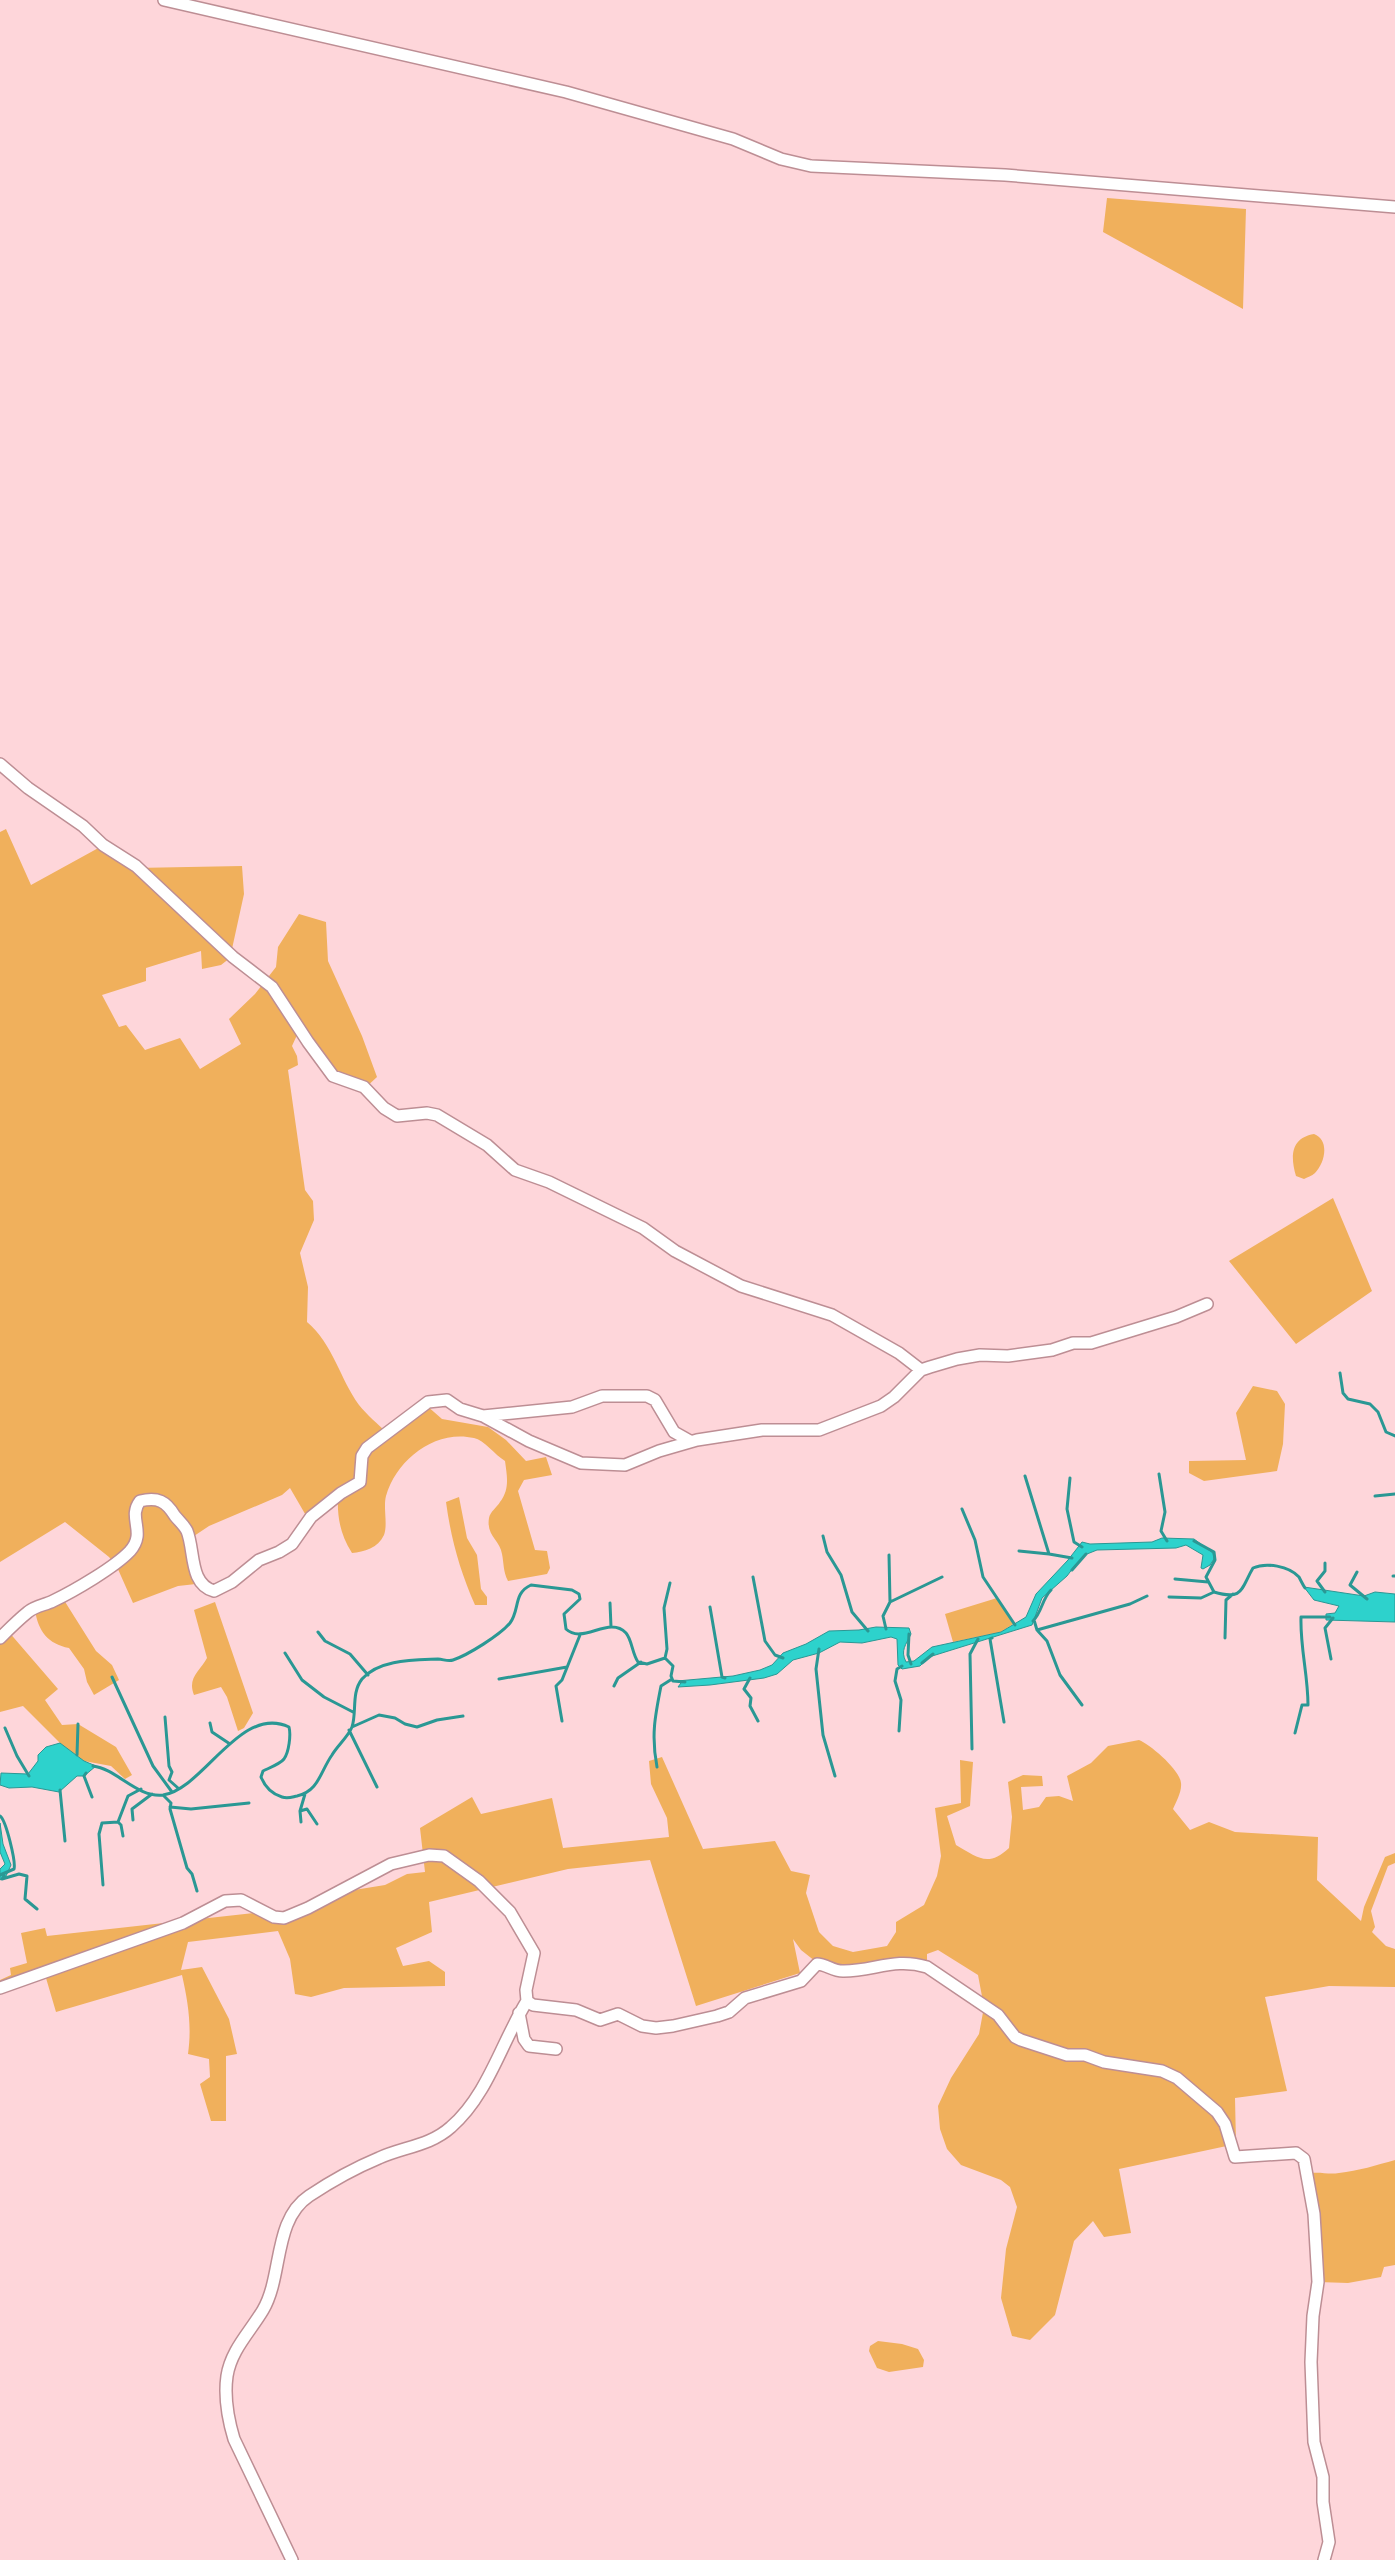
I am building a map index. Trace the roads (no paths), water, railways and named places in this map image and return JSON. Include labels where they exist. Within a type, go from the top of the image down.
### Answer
[{"type":"street","points":[[164,0],[566,92],[733,139],[781,159],[811,166],[1005,175],[1395,207]]},
{"type":"street","points":[[0,764],[28,788],[83,826],[103,845],[136,866],[232,957],[272,987],[308,1042],[334,1076],[364,1087],[384,1108],[397,1116],[426,1113],[437,1115],[486,1145],[515,1170],[549,1182],[643,1228],[675,1251],[742,1286],[842,1320],[900,1353],[920,1370]]},
{"type":"street","points":[[0,1638],[28,1612],[61,1597],[122,1559],[137,1541],[139,1532],[135,1511],[140,1501],[152,1499],[166,1503],[187,1532],[197,1577],[203,1586],[210,1590],[218,1590],[258,1560],[279,1552],[292,1544],[311,1517],[341,1493],[360,1482],[362,1456],[366,1448],[426,1403],[447,1400],[460,1409],[483,1416],[529,1441],[581,1463],[625,1465],[690,1441],[762,1430],[819,1430],[881,1406],[894,1397],[920,1370],[957,1359],[980,1355],[1008,1356],[1052,1350],[1073,1343],[1091,1342],[1176,1317],[1207,1304]]},
{"type":"street","points":[[483,1416],[572,1407],[602,1396],[646,1396],[655,1400],[674,1432],[690,1441]]},
{"type":"street","points":[[0,1988],[183,1923],[225,1901],[241,1900],[274,1917],[284,1918],[308,1908],[391,1864],[420,1856],[439,1855],[449,1859],[479,1881],[515,1918],[534,1953],[526,1990],[527,2001],[519,2013],[480,2091],[451,2127],[416,2147],[369,2163],[308,2197],[296,2209],[288,2224],[264,2309],[232,2356],[226,2388],[230,2426],[240,2452],[292,2560]]},
{"type":"street","points":[[527,2001],[533,2005],[586,2012],[600,2020],[614,2014],[642,2026],[673,2026],[729,2012],[745,1998],[801,1981],[817,1964],[845,1971],[888,1963],[915,1963],[927,1967],[998,2015],[1014,2037],[1067,2054],[1085,2055],[1104,2062],[1162,2071],[1177,2078],[1218,2112],[1225,2124],[1235,2157],[1300,2154],[1304,2159],[1309,2182],[1318,2282],[1313,2316],[1311,2362],[1314,2442],[1323,2477],[1324,2513],[1329,2542],[1324,2560]]},
{"type":"street","points":[[519,2013],[524,2039],[529,2046],[556,2049]]},
{"type":"water","points":[[1162,1538],[1194,1539],[1213,1553],[1214,1559],[1210,1565],[1203,1569],[1201,1568],[1203,1555],[1186,1545],[1176,1548],[1097,1550],[1087,1554],[1067,1576],[1042,1598],[1032,1625],[929,1657],[920,1666],[902,1669],[898,1665],[897,1639],[891,1637],[862,1643],[840,1642],[819,1653],[793,1660],[777,1674],[764,1678],[678,1687],[681,1683],[677,1681],[733,1676],[760,1670],[772,1665],[783,1653],[806,1644],[829,1631],[859,1630],[876,1627],[909,1628],[911,1634],[904,1648],[904,1658],[906,1662],[914,1661],[932,1647],[1001,1632],[1026,1617],[1036,1594],[1082,1542],[1090,1544],[1152,1542]]},
{"type":"water","points":[[1304,1587],[1364,1596],[1375,1592],[1395,1594],[1395,1622],[1326,1620],[1326,1614],[1335,1613],[1339,1606],[1314,1600]]},
{"type":"water","points":[[60,1743],[84,1761],[96,1766],[84,1776],[77,1776],[59,1792],[32,1787],[9,1788],[0,1785],[1,1773],[28,1774],[38,1761],[38,1755],[46,1747]]},
{"type":"water","points":[[0,1823],[3,1844],[11,1865],[6,1876],[0,1880],[0,1869],[5,1864],[0,1852]]},
{"type":"waterway","points":[[1340,1373],[1343,1393],[1348,1399],[1370,1404],[1378,1412],[1386,1432],[1395,1436]]},
{"type":"waterway","points":[[1159,1474],[1165,1512],[1161,1531],[1167,1541]]},
{"type":"waterway","points":[[1025,1476],[1049,1554],[1072,1558]]},
{"type":"waterway","points":[[1070,1478],[1067,1509],[1074,1542],[1082,1547]]},
{"type":"waterway","points":[[1375,1496],[1395,1494]]},
{"type":"waterway","points":[[962,1509],[975,1540],[983,1577],[1015,1625]]},
{"type":"waterway","points":[[823,1536],[827,1552],[841,1575],[852,1612],[868,1631]]},
{"type":"waterway","points":[[1194,1541],[1214,1552],[1215,1560],[1206,1577],[1214,1592],[1236,1594],[1243,1587],[1253,1568],[1264,1565],[1277,1566],[1295,1573],[1305,1588]]},
{"type":"waterway","points":[[1019,1551],[1049,1554]]},
{"type":"waterway","points":[[1072,1570],[1086,1554]]},
{"type":"waterway","points":[[889,1555],[890,1602]]},
{"type":"waterway","points":[[1325,1563],[1325,1571],[1317,1581],[1325,1592]]},
{"type":"waterway","points":[[1357,1572],[1350,1585],[1367,1599]]},
{"type":"waterway","points":[[753,1577],[765,1641],[775,1655],[783,1658]]},
{"type":"waterway","points":[[886,1629],[883,1616],[890,1602],[942,1577]]},
{"type":"waterway","points":[[1175,1579],[1208,1582]]},
{"type":"waterway","points":[[665,1658],[667,1649],[664,1608],[670,1583]]},
{"type":"waterway","points":[[93,1766],[110,1772],[144,1792],[163,1795],[178,1789],[193,1779],[238,1737],[254,1727],[271,1723],[289,1727],[289,1743],[284,1759],[263,1771],[261,1777],[267,1787],[278,1796],[290,1798],[304,1794],[315,1785],[328,1761],[350,1731],[353,1721],[355,1696],[359,1684],[369,1672],[387,1664],[398,1662],[438,1659],[451,1661],[475,1649],[492,1639],[510,1623],[519,1597],[525,1588],[531,1585],[572,1590],[579,1594],[580,1599],[564,1614],[566,1629],[580,1634],[604,1628],[619,1628],[628,1636],[638,1662],[647,1664],[665,1658],[673,1666],[671,1676],[673,1681],[685,1682]]},
{"type":"waterway","points":[[1033,1621],[1051,1590]]},
{"type":"waterway","points":[[1169,1597],[1201,1598],[1214,1592]]},
{"type":"waterway","points":[[1225,1638],[1226,1600],[1233,1594]]},
{"type":"waterway","points":[[1037,1630],[1130,1604],[1147,1596]]},
{"type":"waterway","points":[[610,1603],[611,1627]]},
{"type":"waterway","points":[[710,1607],[722,1677],[725,1678]]},
{"type":"waterway","points":[[1295,1733],[1302,1705],[1308,1705],[1301,1617],[1330,1617]]},
{"type":"waterway","points":[[1331,1659],[1325,1628],[1333,1618]]},
{"type":"waterway","points":[[1034,1620],[1037,1630],[1047,1641],[1060,1675],[1082,1705]]},
{"type":"waterway","points":[[318,1632],[325,1641],[350,1654],[368,1675]]},
{"type":"waterway","points":[[909,1634],[908,1655],[911,1664]]},
{"type":"waterway","points":[[562,1721],[556,1686],[562,1680],[580,1635]]},
{"type":"waterway","points":[[992,1638],[990,1639],[1004,1722]]},
{"type":"waterway","points":[[972,1749],[970,1654],[978,1639]]},
{"type":"waterway","points":[[819,1649],[816,1669],[823,1735],[835,1776]]},
{"type":"waterway","points":[[285,1653],[302,1680],[324,1697],[353,1712]]},
{"type":"waterway","points":[[922,1663],[933,1654]]},
{"type":"waterway","points":[[614,1686],[618,1678],[641,1662]]},
{"type":"waterway","points":[[899,1731],[901,1700],[895,1681],[897,1669],[902,1666]]},
{"type":"waterway","points":[[499,1679],[567,1667]]},
{"type":"waterway","points":[[112,1677],[153,1766],[172,1792]]},
{"type":"waterway","points":[[750,1678],[744,1689],[751,1698],[750,1706],[758,1721]]},
{"type":"waterway","points":[[657,1767],[654,1736],[657,1707],[661,1686],[672,1679]]},
{"type":"waterway","points":[[352,1727],[379,1715],[395,1718],[405,1724],[417,1727],[437,1720],[463,1716]]},
{"type":"waterway","points":[[165,1717],[169,1766],[172,1772],[169,1780],[178,1788]]},
{"type":"waterway","points":[[210,1723],[212,1732],[230,1744]]},
{"type":"waterway","points":[[77,1755],[78,1724]]},
{"type":"waterway","points":[[5,1728],[17,1756],[29,1776]]},
{"type":"waterway","points":[[349,1730],[377,1787]]},
{"type":"waterway","points":[[86,1773],[84,1776],[92,1797]]},
{"type":"waterway","points":[[103,1885],[99,1834],[102,1823],[118,1822],[128,1796],[141,1789]]},
{"type":"waterway","points":[[60,1790],[65,1841]]},
{"type":"waterway","points":[[133,1820],[132,1809],[152,1794]]},
{"type":"waterway","points":[[301,1822],[300,1811],[305,1794]]},
{"type":"waterway","points":[[163,1795],[171,1803],[170,1809],[187,1868],[192,1874],[197,1891]]},
{"type":"waterway","points":[[170,1807],[191,1809],[249,1803]]},
{"type":"waterway","points":[[300,1811],[307,1809],[317,1824]]},
{"type":"waterway","points":[[0,1816],[8,1833],[14,1865],[14,1869],[0,1875]]},
{"type":"waterway","points":[[118,1822],[121,1825],[123,1836]]},
{"type":"waterway","points":[[4,1876],[2,1879],[19,1874],[27,1876],[25,1899],[37,1909]]}]
